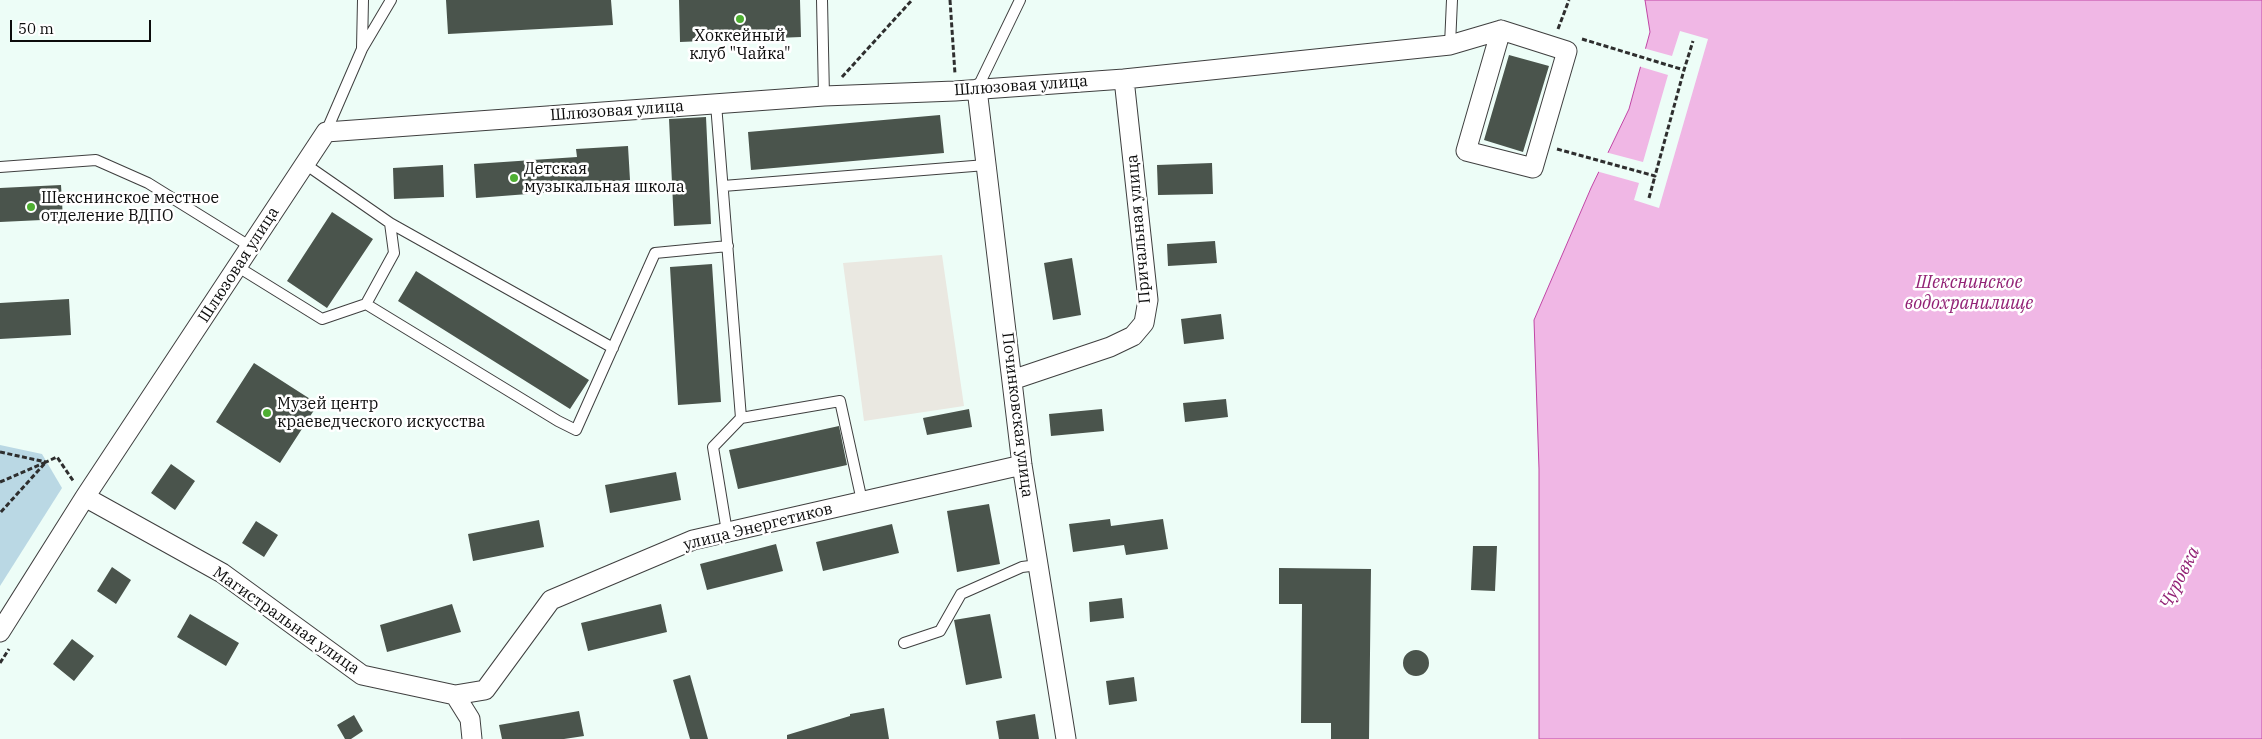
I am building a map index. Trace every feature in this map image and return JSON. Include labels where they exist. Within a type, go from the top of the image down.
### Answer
[{"type":"street","name":"Шлюзовая улица","points":[[0,632],[85,497],[326,132],[824,96],[955,91],[1124,79],[1450,44],[1501,30]]},
{"type":"street","points":[[1501,30],[1567,51],[1533,168],[1466,151],[1501,30]]},
{"type":"street","name":"Причальная улица","points":[[1012,380],[1110,347],[1133,336],[1144,323],[1148,300],[1124,79]]},
{"type":"street","name":"Починковская улица","points":[[977,89],[1022,465],[1066,739]]},
{"type":"street","name":"улица Энергетиков","points":[[455,695],[485,690],[551,600],[693,540],[1022,465]]},
{"type":"street","name":"Магистральная улица","points":[[85,497],[222,573],[362,675],[455,695]]},
{"type":"street","points":[[455,695],[470,719],[472,739]]},
{"type":"lane","points":[[362,49],[363,0]]},
{"type":"lane","points":[[326,132],[362,49],[391,0]]},
{"type":"lane","points":[[822,0],[824,96]]},
{"type":"lane","points":[[977,89],[1020,0]]},
{"type":"lane","points":[[1450,44],[1452,0]]},
{"type":"lane","points":[[716,104],[741,418]]},
{"type":"lane","points":[[0,167],[96,160],[148,183],[251,247]]},
{"type":"lane","points":[[306,164],[390,223],[613,348]]},
{"type":"lane","points":[[723,186],[986,165]]},
{"type":"lane","points":[[238,267],[322,319],[366,304],[394,253],[390,223]]},
{"type":"lane","points":[[366,304],[558,421],[576,430],[655,253],[728,246]]},
{"type":"lane","points":[[727,532],[713,447],[741,418],[840,401],[862,501]]},
{"type":"lane","points":[[904,643],[940,631],[961,594],[1022,567],[1038,565]]},
{"type":"path","points":[[824,96],[912,0]]},
{"type":"path","points":[[950,0],[955,91]]},
{"type":"path","points":[[1565,33],[1557,31],[1569,0]]},
{"type":"path","points":[[1574,36],[1684,70]]},
{"type":"path","points":[[1649,198],[1693,41]]},
{"type":"path","points":[[1539,144],[1655,176]]},
{"type":"path","points":[[0,452],[46,462]]},
{"type":"path","points":[[0,482],[57,457],[85,497]]},
{"type":"path","points":[[0,513],[46,462]]},
{"type":"shaded area","points":[[942,255],[964,406],[864,421],[843,263]]},
{"type":"shaded area","points":[[0,445],[42,454],[62,488],[0,586]]},
{"type":"water","name":"Шекснинское водохранилище","points":[[1645,0],[2262,0],[2262,739],[1539,739],[1539,469],[1534,320],[1591,188],[1629,109],[1650,32]]},
{"type":"pier","points":[[1680,31],[1708,39],[1659,208],[1634,200],[1639,183],[1596,171],[1605,152],[1643,162],[1668,75],[1638,66],[1643,48],[1672,56]]},
{"type":"building","points":[[446,0],[611,0],[613,25],[448,34]]},
{"type":"building","name":"Хоккейный клуб \"Чайка\"","points":[[679,0],[800,0],[801,37],[680,42]]},
{"type":"building","points":[[1509,55],[1549,66],[1523,152],[1484,140]]},
{"type":"building","points":[[940,115],[944,153],[751,170],[748,132]]},
{"type":"building","points":[[706,117],[711,224],[674,226],[669,119]]},
{"type":"building","points":[[628,146],[630,180],[554,185],[554,192],[476,198],[474,164],[577,157],[576,149]]},
{"type":"building","points":[[1212,163],[1213,194],[1158,195],[1157,165]]},
{"type":"building","points":[[443,165],[444,197],[394,199],[393,168]]},
{"type":"building","points":[[61,185],[63,219],[0,222],[0,188]]},
{"type":"building","points":[[332,212],[373,239],[327,308],[287,281]]},
{"type":"building","points":[[1215,241],[1217,263],[1168,266],[1167,244]]},
{"type":"building","points":[[1072,258],[1081,315],[1053,320],[1044,263]]},
{"type":"building","points":[[712,264],[721,402],[678,405],[670,267]]},
{"type":"building","points":[[416,271],[589,380],[570,409],[398,301]]},
{"type":"building","points":[[69,299],[71,335],[0,339],[0,303]]},
{"type":"building","points":[[1221,314],[1224,339],[1184,344],[1181,319]]},
{"type":"building","name":"Музей центр краеведческого искусства","points":[[254,363],[318,404],[280,463],[216,422]]},
{"type":"building","points":[[1226,399],[1228,417],[1185,422],[1183,403]]},
{"type":"building","points":[[969,409],[972,427],[927,435],[923,418]]},
{"type":"building","points":[[1102,409],[1104,431],[1051,436],[1049,414]]},
{"type":"building","points":[[839,426],[847,465],[738,489],[729,450]]},
{"type":"building","points":[[171,464],[195,481],[175,510],[151,493]]},
{"type":"building","points":[[676,472],[681,500],[610,513],[605,485]]},
{"type":"building","points":[[989,504],[1000,564],[957,572],[947,511]]},
{"type":"building","points":[[1110,519],[1111,526],[1163,519],[1168,549],[1126,555],[1124,545],[1073,552],[1069,524]]},
{"type":"building","points":[[539,520],[544,547],[473,561],[468,534]]},
{"type":"building","points":[[256,521],[278,535],[264,557],[242,543]]},
{"type":"building","points":[[892,524],[899,553],[823,571],[816,542]]},
{"type":"building","points":[[776,544],[783,571],[707,590],[700,564]]},
{"type":"building","points":[[1473,546],[1497,546],[1495,591],[1471,590]]},
{"type":"building","points":[[112,567],[131,580],[116,604],[97,591]]},
{"type":"building","points":[[1279,568],[1371,569],[1369,739],[1331,739],[1331,723],[1301,723],[1302,604],[1279,604]]},
{"type":"building","points":[[1122,598],[1124,618],[1090,622],[1089,602]]},
{"type":"building","points":[[452,604],[461,632],[387,652],[380,625]]},
{"type":"building","points":[[661,604],[667,632],[588,651],[581,623]]},
{"type":"building","points":[[190,614],[239,643],[226,666],[177,637]]},
{"type":"building","points":[[990,614],[1002,678],[966,685],[954,620]]},
{"type":"building","points":[[72,639],[94,656],[74,681],[53,664]]},
{"type":"building","points":[[1416,650],[1425,654],[1429,663],[1425,672],[1416,676],[1407,672],[1403,663],[1407,654]]},
{"type":"building","points":[[690,675],[708,739],[690,739],[673,680]]},
{"type":"building","points":[[1134,677],[1137,701],[1109,705],[1106,681]]},
{"type":"building","points":[[884,708],[889,739],[787,739],[787,735],[850,716],[850,714]]},
{"type":"building","points":[[579,711],[584,736],[564,739],[502,739],[499,725]]},
{"type":"building","points":[[1035,714],[1039,739],[999,739],[996,721]]},
{"type":"building","points":[[354,715],[363,731],[351,739],[345,739],[337,725]]},
{"type":"place","name":"Хоккейный клуб \"Чайка\"","points":[[740,19]]},
{"type":"place","name":"Детская музыкальная школа","points":[[514,178]]},
{"type":"place","name":"Шекснинское местное отделение ВДПО","points":[[31,207]]},
{"type":"place","name":"Музей центр краеведческого искусства","points":[[267,413]]},
{"type":"water label","name":"Чуровка","points":[[2180,578]]}]
